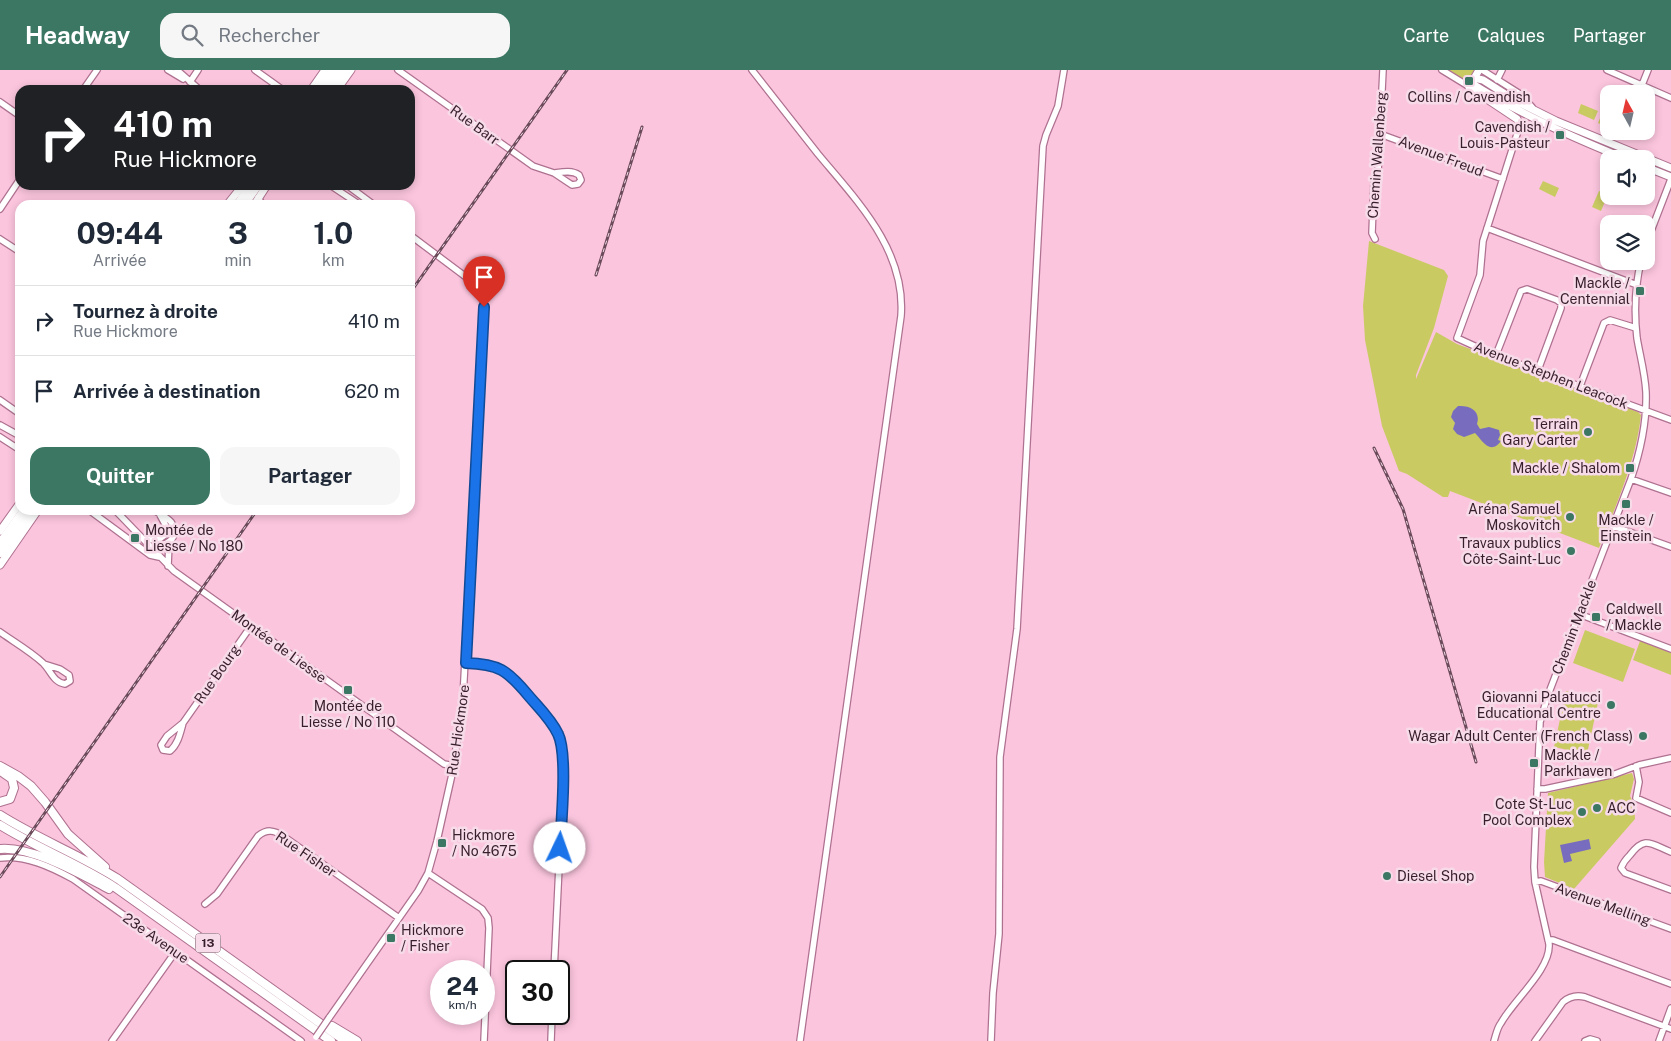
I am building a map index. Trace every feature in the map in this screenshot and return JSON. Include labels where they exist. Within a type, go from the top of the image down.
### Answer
[{"type":"highway","points":[[322,85],[333,70]]},
{"type":"highway","points":[[330,85],[340,70]]},
{"type":"highway","points":[[338,85],[345,70]]},
{"type":"highway","points":[[243,200],[253,190]]},
{"type":"highway","points":[[0,543],[20,515]]},
{"type":"highway","points":[[0,553],[27,515]]},
{"type":"highway","points":[[0,766],[31,786],[68,834],[130,887]]},
{"type":"highway","points":[[0,771],[12,779],[14,788],[10,799],[0,802]]},
{"type":"highway","name":"13","points":[[0,815],[87,861],[130,887],[345,1041]]},
{"type":"highway","name":"13","points":[[0,825],[94,875],[140,904],[331,1041]]},
{"type":"highway","points":[[0,849],[16,849],[31,853],[140,904]]},
{"type":"highway","points":[[285,998],[357,1041]]},
{"type":"main road","points":[[314,85],[325,70]]},
{"type":"main road","points":[[340,85],[351,70]]},
{"type":"main road","points":[[1472,83],[1481,70]]},
{"type":"main road","points":[[1472,83],[1483,80],[1565,125],[1671,168]]},
{"type":"main road","points":[[1472,83],[1533,119],[1605,150]]},
{"type":"main road","points":[[1487,99],[1517,119],[1518,131]]},
{"type":"main road","points":[[1518,131],[1524,121],[1533,119]]},
{"type":"main road","points":[[1655,171],[1671,178]]},
{"type":"main road","points":[[231,200],[239,190]]},
{"type":"main road","points":[[258,198],[264,190]]},
{"type":"main road","points":[[0,532],[15,510]]},
{"type":"main road","points":[[0,565],[35,515]]},
{"type":"street","points":[[86,85],[97,70]]},
{"type":"street","points":[[168,70],[190,82]]},
{"type":"street","points":[[177,70],[194,85]]},
{"type":"street","points":[[190,82],[198,70]]},
{"type":"street","points":[[255,70],[276,85]]},
{"type":"street","name":"Rue Barr","points":[[398,70],[533,166],[554,173]]},
{"type":"street","points":[[752,70],[872,221],[889,249],[897,274],[901,296],[901,316],[800,1041]]},
{"type":"street","points":[[991,1041],[993,986],[999,934],[1000,757],[1017,630],[1043,146],[1058,106],[1064,70]]},
{"type":"street","name":"Chemin Wallenberg","points":[[1374,238],[1372,233],[1374,183],[1378,172],[1383,70]]},
{"type":"street","points":[[1442,70],[1472,83],[1487,99],[1523,113]]},
{"type":"street","points":[[1481,70],[1520,94],[1533,109]]},
{"type":"street","points":[[1497,80],[1502,70]]},
{"type":"street","points":[[1607,70],[1642,85],[1648,70]]},
{"type":"street","points":[[1655,91],[1671,98]]},
{"type":"street","points":[[0,102],[15,112]]},
{"type":"street","points":[[1518,131],[1487,228],[1637,284]]},
{"type":"street","name":"Avenue Freud","points":[[1380,134],[1503,179]]},
{"type":"street","points":[[1655,220],[1671,178]]},
{"type":"street","points":[[0,209],[15,186]]},
{"type":"street","points":[[338,190],[352,200]]},
{"type":"street","points":[[354,190],[367,200]]},
{"type":"street","name":"Avenue Stephen Leacock","points":[[1487,228],[1482,246],[1480,275],[1457,338],[1496,355],[1671,420]]},
{"type":"street","points":[[0,239],[15,249]]},
{"type":"street","name":"Rue Hickmore","points":[[314,1039],[418,892],[428,873],[454,766],[462,710],[484,304],[478,288],[470,280],[415,239]]},
{"type":"street","name":"Chemin Mackle","points":[[1494,1041],[1501,1022],[1547,961],[1550,950],[1535,882],[1534,864],[1542,713],[1631,479],[1642,444],[1646,410],[1645,380],[1636,328],[1637,284],[1639,270]]},
{"type":"street","points":[[1496,355],[1520,292],[1527,290],[1557,300],[1561,303],[1561,308],[1538,370]]},
{"type":"street","points":[[1580,386],[1604,323],[1610,320],[1636,328]]},
{"type":"street","points":[[0,398],[15,410]]},
{"type":"street","points":[[0,425],[15,433]]},
{"type":"street","points":[[0,437],[15,447]]},
{"type":"street","points":[[1631,479],[1671,494]]},
{"type":"street","points":[[96,515],[150,555],[160,557]]},
{"type":"street","name":"Montée de Liesse","points":[[121,515],[168,566],[444,764],[454,766]]},
{"type":"street","points":[[143,539],[159,539],[165,535],[166,525],[158,515]]},
{"type":"street","points":[[162,515],[168,518],[172,525],[173,534],[169,543],[168,566]]},
{"type":"street","points":[[1613,526],[1671,547]]},
{"type":"street","points":[[150,547],[161,547],[169,543]]},
{"type":"street","points":[[1579,614],[1671,648]]},
{"type":"street","name":"Rue Bourg","points":[[183,723],[179,738],[174,746],[170,751],[163,750],[161,745],[165,738],[183,723],[252,626]]},
{"type":"street","points":[[0,632],[44,664],[60,669],[69,675],[70,680],[66,684],[61,683],[51,675],[44,664]]},
{"type":"street","points":[[466,663],[496,667],[508,674],[549,719],[560,739],[563,782],[555,960]]},
{"type":"street","points":[[1537,789],[1544,790],[1615,774],[1636,766],[1671,758]]},
{"type":"street","points":[[1636,766],[1639,782],[1635,795],[1636,799],[1671,813]]},
{"type":"street","name":"Rue Fisher","points":[[205,904],[217,894],[258,836],[271,831],[283,836],[399,918]]},
{"type":"street","points":[[1671,852],[1647,843],[1641,843],[1621,866],[1622,871],[1671,890]]},
{"type":"street","name":"23e Avenue","points":[[0,858],[24,859],[68,877],[301,1041]]},
{"type":"street","points":[[428,873],[480,907],[488,918],[484,1041]]},
{"type":"street","name":"Avenue Melling","points":[[1535,882],[1541,881],[1671,929]]},
{"type":"street","points":[[1548,940],[1553,940],[1671,984]]},
{"type":"street","points":[[112,1041],[176,952]]},
{"type":"street","points":[[1536,1041],[1563,1002],[1568,998],[1576,996],[1585,997],[1671,1029]]},
{"type":"street","points":[[1659,1041],[1671,1008]]},
{"type":"street","points":[[551,1041],[552,1025]]},
{"type":"street","points":[[1585,1041],[1597,1041]]},
{"type":"shaded area","points":[[1446,70],[1475,70],[1467,82]]},
{"type":"shaded area","points":[[1581,104],[1598,111],[1594,120],[1578,113]]},
{"type":"shaded area","points":[[1543,181],[1559,188],[1555,197],[1539,189]]},
{"type":"shaded area","points":[[1600,191],[1600,205],[1603,205],[1601,211],[1592,207]]},
{"type":"shaded area","points":[[1369,241],[1444,270],[1448,276],[1434,328],[1416,379],[1436,332],[1457,344],[1638,412],[1641,415],[1630,466],[1599,548],[1450,491],[1448,497],[1443,497],[1399,471],[1382,426],[1365,340],[1363,306]]},
{"type":"shaded area","points":[[1458,406],[1470,408],[1476,412],[1477,424],[1480,429],[1489,427],[1499,430],[1498,440],[1501,441],[1497,445],[1490,447],[1483,443],[1475,433],[1464,437],[1457,434],[1453,429],[1455,423],[1451,417],[1453,411]]},
{"type":"shaded area","points":[[1585,630],[1635,649],[1623,682],[1573,663]]},
{"type":"shaded area","points":[[1640,641],[1671,653],[1671,675],[1633,660]]},
{"type":"shaded area","points":[[1566,691],[1599,698],[1587,754],[1554,747]]},
{"type":"shaded area","points":[[1632,773],[1634,779],[1630,796],[1634,804],[1635,819],[1574,889],[1545,877],[1544,862],[1548,793]]},
{"type":"shaded area","points":[[1589,839],[1591,849],[1570,854],[1572,861],[1564,863],[1560,845]]},
{"type":"railway","points":[[415,286],[567,70]]},
{"type":"railway","points":[[596,275],[642,127]]},
{"type":"railway","points":[[1374,448],[1403,509],[1476,762]]},
{"type":"railway","points":[[0,877],[253,515]]},
{"type":"place","name":"Collins / Cavendish","points":[[1469,81]]},
{"type":"place","name":"Cavendish / Louis-Pasteur","points":[[1560,135]]},
{"type":"place","name":"Mackle / Centennial","points":[[1640,291]]},
{"type":"place","name":"Terrain Gary Carter","points":[[1588,432]]},
{"type":"place","name":"Mackle / Shalom","points":[[1630,468]]},
{"type":"place","name":"Mackle / Einstein","points":[[1626,504]]},
{"type":"place","name":"Aréna Samuel Moskovitch","points":[[1570,517]]},
{"type":"place","name":"Montée de Liesse / No 180","points":[[135,538]]},
{"type":"place","name":"Travaux publics Côte-Saint-Luc","points":[[1571,551]]},
{"type":"place","name":"Caldwell / Mackle","points":[[1596,617]]},
{"type":"place","name":"Montée de Liesse / No 110","points":[[348,690]]},
{"type":"place","name":"Giovanni Palatucci Educational Centre","points":[[1611,705]]},
{"type":"place","name":"Wagar Adult Center (French Class)","points":[[1643,736]]},
{"type":"place","name":"Mackle / Parkhaven","points":[[1534,763]]},
{"type":"place","name":"ACC","points":[[1597,808]]},
{"type":"place","name":"Cote St-Luc Pool Complex","points":[[1582,812]]},
{"type":"place","name":"Hickmore / No 4675","points":[[442,843]]},
{"type":"place","name":"Diesel Shop","points":[[1387,876]]},
{"type":"place","name":"Hickmore / Fisher","points":[[391,938]]},
{"type":"route","points":[[484,307],[466,663],[487,665],[504,671],[521,687],[554,726],[562,743],[563,754],[560,848]]}]
